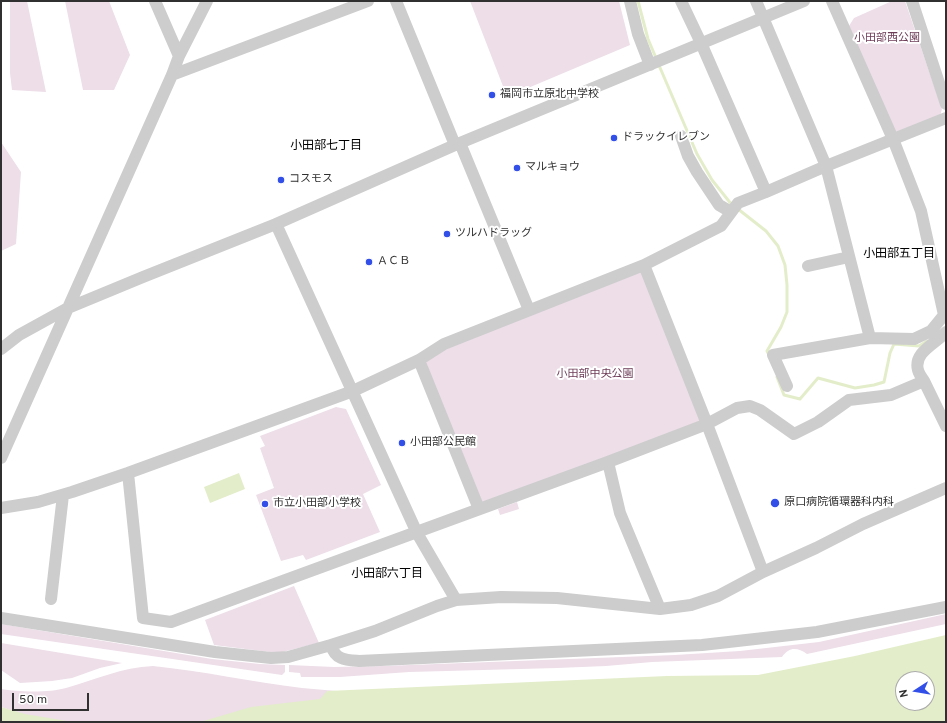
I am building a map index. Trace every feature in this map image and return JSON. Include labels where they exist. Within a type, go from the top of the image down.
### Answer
[{"type":"street","points":[[155,1],[179,56]]},
{"type":"street","points":[[1,458],[172,75],[179,56],[207,1]]},
{"type":"street","points":[[172,75],[368,1]]},
{"type":"street","points":[[396,1],[529,310]]},
{"type":"street","points":[[630,1],[638,34],[656,63]]},
{"type":"street","points":[[681,1],[766,192]]},
{"type":"street","points":[[756,1],[826,166],[870,338]]},
{"type":"street","points":[[1,349],[19,335],[68,308],[276,224],[458,144],[804,1]]},
{"type":"street","points":[[787,386],[773,355],[870,338],[914,339],[931,331],[945,315],[921,211],[893,139],[832,1]]},
{"type":"street","points":[[912,1],[946,104]]},
{"type":"street","points":[[1,508],[38,502],[63,495],[128,473],[353,391],[419,360],[444,344],[644,265],[721,226],[734,208],[766,192],[826,166],[946,118]]},
{"type":"street","points":[[681,136],[688,156],[719,205],[734,208]]},
{"type":"street","points":[[276,224],[417,533],[456,600]]},
{"type":"street","points":[[808,266],[849,257]]},
{"type":"street","points":[[644,265],[707,424],[763,572]]},
{"type":"street","points":[[946,332],[925,350],[918,360],[918,370],[946,426]]},
{"type":"street","points":[[419,360],[479,510]]},
{"type":"street","points":[[128,473],[143,618],[171,622],[608,462],[707,424],[737,408],[750,406],[769,415],[794,434],[818,422],[849,400],[891,395],[924,381]]},
{"type":"street","points":[[608,462],[620,513],[660,608]]},
{"type":"street","points":[[1,618],[215,652],[271,658],[288,657],[331,645],[375,631],[436,606],[456,600],[501,597],[557,598],[660,608],[691,605],[718,596],[763,572],[816,548],[863,524],[946,488]]},
{"type":"street","points":[[51,599],[63,495]]},
{"type":"street","points":[[331,645],[332,652],[343,659],[359,661],[702,645],[816,632],[946,607]]},
{"type":"green space","points":[[10,1],[27,1],[46,92],[12,90],[10,73]]},
{"type":"green space","points":[[65,1],[109,1],[130,55],[114,90],[83,90]]},
{"type":"green space","points":[[470,1],[619,1],[630,45],[528,88],[527,86],[506,94]]},
{"type":"green space","name":"小田部西公園","points":[[892,1],[905,1],[942,109],[940,116],[899,132],[894,131],[849,26],[854,18]]},
{"type":"green space","points":[[1,142],[21,172],[16,244],[1,251]]},
{"type":"green space","name":"小田部中央公園","points":[[644,265],[707,424],[479,509],[424,356]]},
{"type":"green space","points":[[336,407],[346,409],[381,485],[363,494],[380,532],[306,560],[303,555],[281,561],[256,495],[274,488],[260,448],[265,446],[260,436]]},
{"type":"green space","points":[[517,502],[519,509],[500,515],[498,509]]},
{"type":"green space","points":[[294,586],[319,643],[278,653],[214,645],[205,620]]},
{"type":"green space","points":[[946,614],[946,624],[807,654],[800,650],[793,649],[787,651],[782,657],[652,662],[557,668],[409,672],[340,677],[301,677],[300,673],[289,672],[289,665],[334,667],[384,666],[675,655],[740,651],[819,642]]},
{"type":"green space","points":[[1,624],[212,659],[285,665],[285,672],[282,675],[1,634]]},
{"type":"green space","points":[[1,643],[122,663],[100,668],[72,678],[20,683],[1,670]]},
{"type":"green space","points":[[153,666],[302,688],[360,693],[214,722],[46,722],[1,707],[1,689],[34,692],[59,690],[119,671]]},
{"type":"shaded area","points":[[239,473],[245,489],[210,503],[204,487]]},
{"type":"shaded area","points":[[946,635],[946,722],[200,722],[251,707],[320,699],[327,691],[667,676],[758,675],[855,656]]},
{"type":"shaded area","points":[[1,707],[25,714],[73,722],[1,722]]},
{"type":"waterway","points":[[638,1],[648,39],[656,58]]},
{"type":"waterway","points":[[658,63],[697,154],[712,180],[732,205]]},
{"type":"waterway","points":[[738,209],[766,231],[778,246],[785,265],[787,312],[781,327],[767,351],[769,355]]},
{"type":"waterway","points":[[777,377],[784,395],[800,399],[818,378],[855,388],[874,385],[884,382],[890,353],[894,344],[919,346],[927,341]]},
{"type":"place","name":"福岡市立原北中学校","points":[[492,95]]},
{"type":"place","name":"ドラックイレブン","points":[[614,138]]},
{"type":"place","name":"マルキョウ","points":[[517,168]]},
{"type":"place","name":"コスモス","points":[[281,180]]},
{"type":"place","name":"ツルハドラッグ","points":[[447,234]]},
{"type":"place","name":"ＡＣＢ","points":[[369,262]]},
{"type":"place","name":"小田部公民館","points":[[402,443]]},
{"type":"place","name":"原口病院循環器科内科","points":[[775,503]]},
{"type":"place","name":"市立小田部小学校","points":[[265,504]]},
{"type":"district","name":"小田部七丁目","points":[[326,147]]},
{"type":"district","name":"小田部五丁目","points":[[899,255]]},
{"type":"district","name":"小田部六丁目","points":[[387,575]]}]
